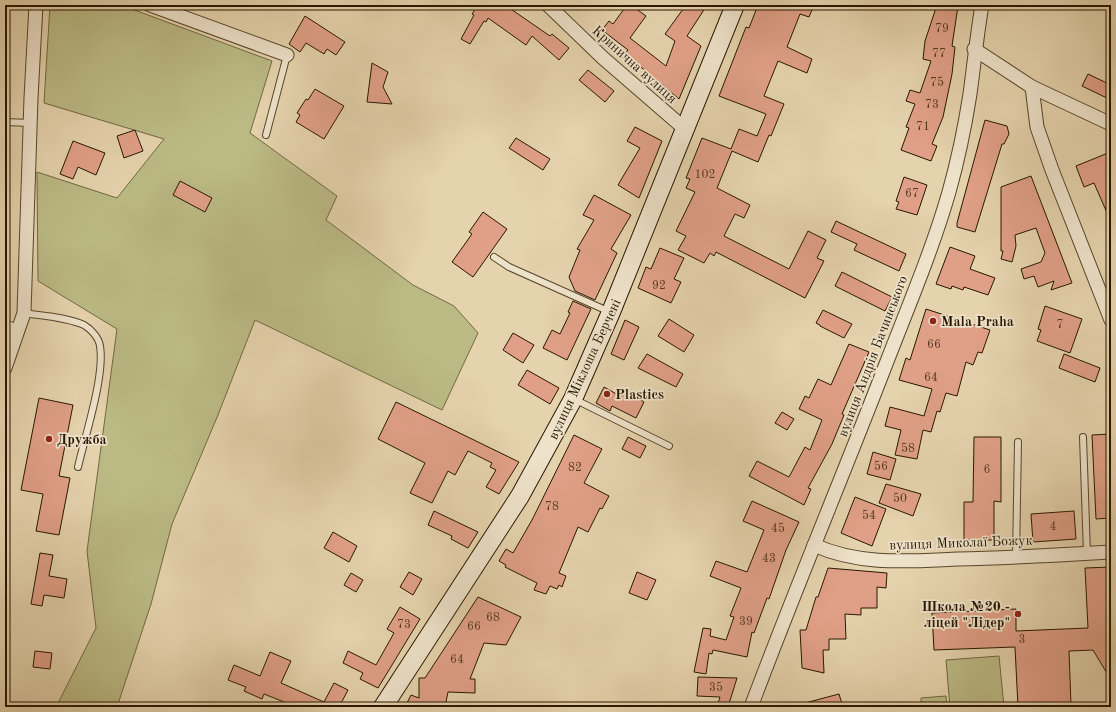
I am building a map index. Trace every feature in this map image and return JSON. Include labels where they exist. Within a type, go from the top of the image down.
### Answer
[{"type":"street","points":[[5,368],[11,329],[24,313],[30,123],[36,5]]},
{"type":"street","points":[[150,5],[288,55]]},
{"type":"street","name":"Кринична вулиця","points":[[548,5],[608,63],[685,129]]},
{"type":"street","name":"вулиця Міклоша Берчені","points":[[383,707],[517,502],[573,399],[611,312],[734,5]]},
{"type":"street","name":"вулиця Андрія Бачинського","points":[[751,707],[934,239],[949,192],[960,145],[970,94],[974,49],[982,5]]},
{"type":"street","points":[[974,49],[1032,87],[1111,124]]},
{"type":"street","points":[[1032,87],[1037,127],[1052,170],[1111,320]]},
{"type":"street","name":"вулиця Миколаї Божук","points":[[814,545],[830,552],[872,560],[1016,558],[1111,552]]},
{"type":"lane","points":[[266,135],[288,55]]},
{"type":"lane","points":[[5,122],[30,123]]},
{"type":"lane","points":[[494,257],[509,267],[611,312]]},
{"type":"lane","points":[[24,313],[85,326],[95,335],[100,345],[102,361],[78,467]]},
{"type":"lane","points":[[573,399],[669,446]]},
{"type":"lane","points":[[1084,437],[1087,554]]},
{"type":"lane","points":[[1016,558],[1018,442]]},
{"type":"shaded area","points":[[50,5],[121,5],[272,61],[250,133],[337,196],[326,220],[413,285],[454,306],[478,333],[442,410],[255,320],[218,415],[172,524],[151,604],[117,707],[56,707],[96,628],[87,551],[117,329],[38,281],[37,172],[117,198],[164,139],[44,103]]},
{"type":"shaded area","points":[[999,656],[1004,707],[950,707],[946,660]]},
{"type":"shaded area","points":[[946,696],[947,707],[921,707],[921,698]]},
{"type":"building","points":[[478,5],[505,5],[550,36],[552,34],[569,48],[559,60],[532,36],[526,45],[488,18],[486,22],[484,21],[470,44],[461,39],[474,15],[472,14]]},
{"type":"building","points":[[627,5],[631,5],[646,16],[630,38],[666,66],[675,41],[665,34],[686,5],[707,5],[687,36],[701,46],[679,99],[636,63],[633,66],[622,57],[628,50],[602,30],[609,21],[613,24]]},
{"type":"building","points":[[758,5],[814,5],[809,17],[800,14],[787,47],[812,59],[807,73],[778,61],[764,96],[784,104],[771,136],[769,135],[758,162],[732,151],[717,188],[750,205],[744,218],[735,214],[724,236],[789,269],[808,231],[826,240],[817,258],[824,261],[805,298],[716,252],[714,256],[710,253],[704,263],[678,250],[686,236],[676,231],[695,192],[686,188],[690,179],[686,178],[702,138],[731,149],[739,129],[757,136],[766,114],[719,96],[746,27],[749,28]]},
{"type":"building","points":[[937,5],[958,6],[952,46],[955,47],[952,74],[943,117],[932,144],[937,146],[931,161],[901,150],[909,128],[906,127],[915,104],[906,101],[910,90],[920,93],[931,61],[923,59],[925,41]]},
{"type":"building","points":[[305,16],[345,42],[336,55],[327,49],[324,54],[306,43],[300,52],[289,44]]},
{"type":"building","points":[[372,63],[388,72],[383,87],[392,104],[367,102]]},
{"type":"building","points":[[588,70],[614,91],[605,102],[579,80]]},
{"type":"building","points":[[1088,74],[1111,85],[1111,100],[1082,86]]},
{"type":"building","points":[[315,89],[344,106],[324,139],[296,122],[300,115],[297,113]]},
{"type":"building","points":[[985,120],[1007,126],[1009,134],[1004,144],[1002,144],[975,232],[957,227],[957,223]]},
{"type":"building","points":[[635,127],[662,141],[639,198],[618,185],[640,148],[627,141]]},
{"type":"building","points":[[135,130],[143,151],[124,158],[117,136]]},
{"type":"building","points":[[516,138],[550,159],[543,170],[509,148]]},
{"type":"building","points":[[73,141],[105,153],[96,175],[78,167],[73,179],[60,174]]},
{"type":"building","points":[[1108,153],[1111,161],[1111,222],[1094,183],[1084,187],[1076,166]]},
{"type":"building","points":[[1031,176],[1072,283],[1051,290],[1054,281],[1038,287],[1034,276],[1024,279],[1021,269],[1041,262],[1045,253],[1036,228],[1015,235],[1016,246],[1012,262],[1001,259],[1003,251],[1001,251],[1001,187]]},
{"type":"building","points":[[904,177],[927,185],[917,215],[896,209],[899,202],[896,201]]},
{"type":"building","points":[[180,181],[212,198],[205,212],[173,195]]},
{"type":"building","points":[[594,195],[631,215],[611,249],[617,253],[595,300],[575,291],[569,277],[580,250],[577,249],[594,220],[583,215]]},
{"type":"building","points":[[483,212],[507,229],[473,277],[452,262],[472,234],[469,232]]},
{"type":"building","points":[[836,221],[906,254],[899,271],[854,250],[857,244],[831,232]]},
{"type":"building","points":[[950,247],[975,256],[970,269],[995,278],[988,295],[964,287],[963,290],[952,286],[951,289],[936,284]]},
{"type":"building","points":[[660,248],[684,258],[674,279],[681,282],[671,303],[638,288],[646,267],[651,269]]},
{"type":"building","points":[[842,272],[892,297],[885,311],[835,286]]},
{"type":"building","points":[[573,301],[591,309],[567,360],[543,348],[552,330],[560,334],[570,313],[568,312]]},
{"type":"building","points":[[1045,306],[1082,319],[1070,353],[1037,341],[1041,330],[1038,329]]},
{"type":"building","points":[[926,309],[990,330],[982,353],[978,352],[973,365],[966,362],[957,396],[946,393],[940,412],[937,411],[931,432],[923,430],[917,459],[895,455],[901,430],[885,426],[890,407],[924,416],[932,389],[899,380],[906,358],[910,360]]},
{"type":"building","points":[[823,310],[852,324],[844,338],[816,323]]},
{"type":"building","points":[[669,319],[694,335],[684,352],[658,336]]},
{"type":"building","points":[[625,320],[639,327],[624,360],[611,354]]},
{"type":"building","points":[[513,333],[534,345],[523,363],[503,350]]},
{"type":"building","points":[[849,344],[869,352],[842,414],[844,415],[832,444],[808,488],[811,489],[804,505],[749,476],[757,461],[789,477],[805,447],[810,450],[822,420],[799,409],[805,396],[809,398],[818,379],[831,385]]},
{"type":"building","points":[[647,354],[683,374],[676,387],[638,368]]},
{"type":"building","points":[[1064,354],[1100,368],[1095,382],[1059,368]]},
{"type":"building","points":[[527,370],[559,388],[550,404],[518,385]]},
{"type":"building","points":[[604,387],[620,396],[624,391],[644,402],[636,418],[612,406],[610,411],[596,403]]},
{"type":"building","name":"Дружба","points":[[39,398],[73,405],[59,476],[70,478],[59,535],[36,531],[43,494],[21,490]]},
{"type":"building","points":[[396,402],[519,462],[499,494],[486,487],[496,470],[490,467],[492,463],[468,451],[455,475],[448,471],[432,503],[410,493],[425,463],[378,439]]},
{"type":"building","points":[[782,412],[794,419],[787,430],[775,423]]},
{"type":"building","points":[[1111,434],[1111,518],[1096,519],[1092,435]]},
{"type":"building","points":[[574,435],[602,449],[584,483],[609,496],[602,509],[600,508],[588,532],[578,527],[559,573],[566,576],[562,587],[559,585],[557,589],[550,586],[546,594],[534,590],[537,583],[505,567],[506,565],[499,561],[506,549],[513,553],[532,520]]},
{"type":"building","points":[[628,437],[646,446],[640,458],[622,449]]},
{"type":"building","points":[[974,437],[1001,437],[1001,502],[994,501],[994,540],[964,540],[964,502],[973,502]]},
{"type":"building","points":[[873,452],[896,459],[890,480],[867,474]]},
{"type":"building","points":[[886,484],[921,494],[913,516],[879,503]]},
{"type":"building","points":[[855,497],[886,509],[872,546],[841,533]]},
{"type":"building","points":[[752,501],[799,522],[786,550],[769,599],[767,598],[754,633],[752,632],[747,657],[713,650],[712,654],[709,653],[706,674],[694,672],[703,628],[711,629],[710,636],[726,640],[734,617],[730,616],[741,588],[710,576],[716,561],[747,572],[764,530],[743,521]]},
{"type":"building","points":[[434,511],[478,532],[468,548],[451,539],[452,536],[428,525]]},
{"type":"building","points":[[1074,511],[1076,539],[1033,542],[1031,514]]},
{"type":"building","points":[[333,532],[357,546],[349,562],[324,548]]},
{"type":"building","points":[[40,553],[53,555],[49,576],[67,579],[64,598],[44,595],[42,606],[31,604]]},
{"type":"building","points":[[1111,567],[1111,680],[1093,650],[1069,651],[1071,705],[1018,707],[1015,647],[934,650],[932,613],[1016,609],[1016,631],[1088,628],[1085,568]]},
{"type":"building","points":[[828,568],[887,573],[886,588],[877,587],[877,608],[861,608],[861,615],[845,614],[846,639],[829,639],[829,650],[823,650],[824,673],[802,668],[800,630],[806,630],[816,597],[818,597]]},
{"type":"building","points":[[409,572],[422,579],[413,595],[400,587]]},
{"type":"building","points":[[637,572],[656,580],[647,600],[629,593]]},
{"type":"building","points":[[351,573],[363,580],[356,592],[344,585]]},
{"type":"building","points":[[478,597],[521,617],[506,645],[484,643],[470,679],[475,679],[475,693],[448,692],[445,707],[405,707],[411,695],[419,698],[419,678],[425,678]]},
{"type":"building","points":[[400,607],[420,619],[378,688],[360,679],[363,673],[343,663],[348,651],[376,665],[394,633],[387,629]]},
{"type":"building","points":[[35,651],[52,653],[50,669],[33,667]]},
{"type":"building","points":[[270,652],[291,661],[281,683],[324,702],[334,683],[348,690],[339,707],[282,707],[284,702],[264,694],[262,699],[244,691],[246,687],[228,680],[234,665],[260,676]]},
{"type":"building","points":[[698,677],[737,678],[728,707],[717,707],[720,697],[697,696]]},
{"type":"building","points":[[839,694],[843,707],[805,707],[805,703]]},
{"type":"place","name":"Mala Praha","points":[[933,321]]},
{"type":"place","name":"Plastics","points":[[607,394]]},
{"type":"place","name":"Дружба","points":[[49,439]]},
{"type":"place","name":"Школа №20 - ліцей \"Лідер\"","points":[[1018,614]]}]
